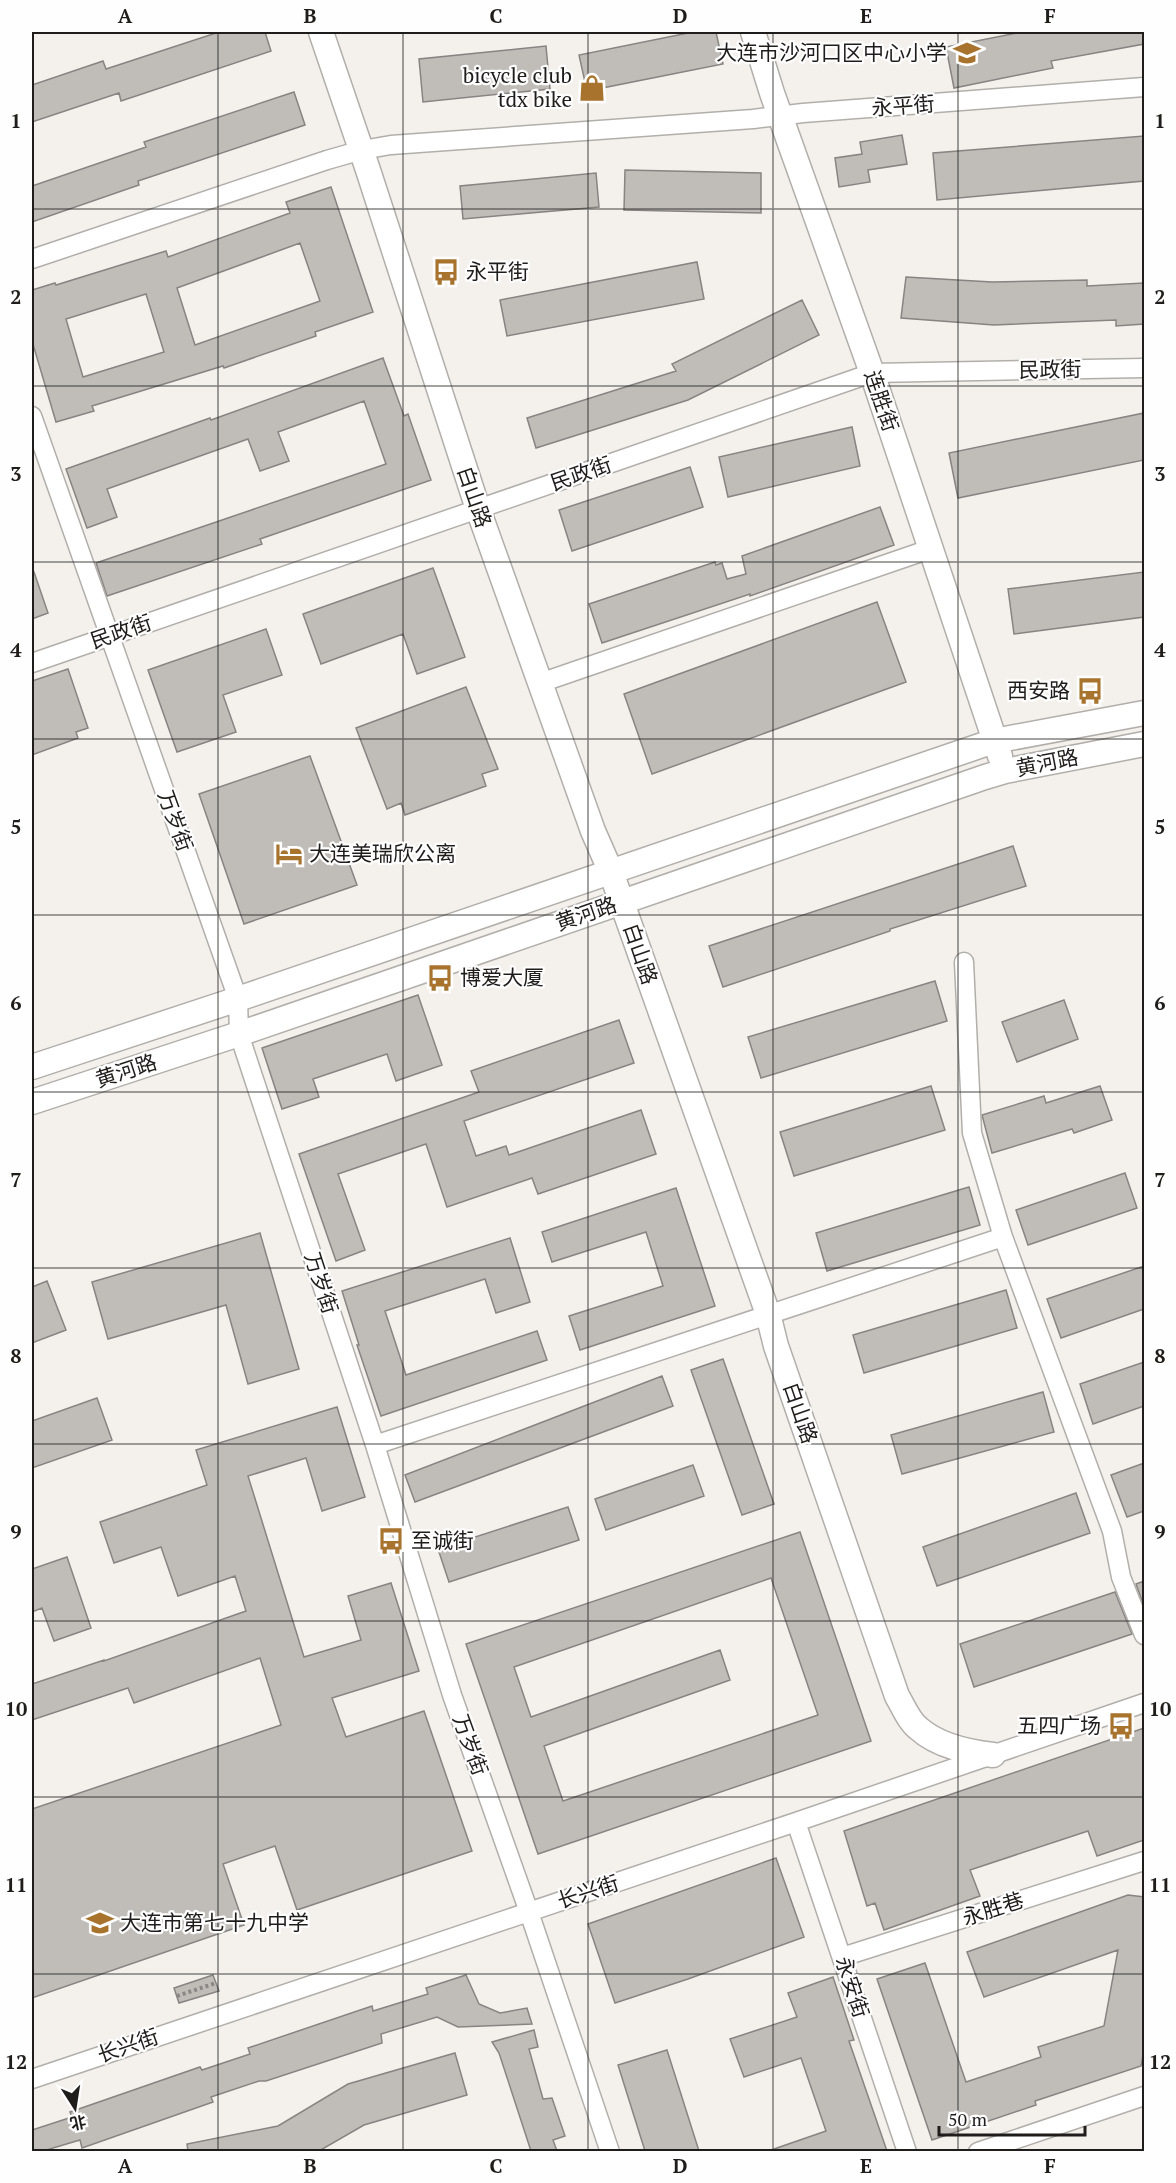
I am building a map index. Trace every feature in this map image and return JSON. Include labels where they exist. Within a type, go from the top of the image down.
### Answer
[{"type":"main road","name":"白山路","points":[[321,32],[362,150],[478,509],[593,831],[611,872],[768,1314],[776,1346],[897,1696],[916,1727],[939,1741],[967,1752],[993,1755]]},
{"type":"main road","name":"连胜街","points":[[753,32],[780,116],[872,373],[1005,771]]},
{"type":"main road","name":"黄河路","points":[[32,1067],[994,741],[1144,713]]},
{"type":"main road","name":"黄河路","points":[[32,1102],[239,1034],[1005,771],[1144,744]]},
{"type":"street","name":"永平街","points":[[32,260],[362,150],[391,145],[1144,87]]},
{"type":"street","name":"民政街","points":[[32,663],[872,373],[1144,368]]},
{"type":"street","name":"万岁街","points":[[32,416],[238,999],[239,1034],[375,1445],[452,1695],[610,2151]]},
{"type":"street","points":[[540,683],[930,549]]},
{"type":"street","points":[[964,962],[972,1133],[1003,1237],[1112,1531],[1121,1577],[1144,1635]]},
{"type":"street","points":[[375,1445],[1003,1237]]},
{"type":"street","name":"长兴街","points":[[32,2079],[1144,1703]]},
{"type":"street","name":"永安街","points":[[796,1822],[907,2151]]},
{"type":"street","name":"永胜巷","points":[[842,1957],[1144,1861]]},
{"type":"street","points":[[978,2151],[1144,2096]]},
{"type":"path","points":[[177,1996],[216,1983]]},
{"type":"building","points":[[219,32],[265,32],[271,51],[121,101],[119,93],[32,122],[32,85],[103,61],[106,69]]},
{"type":"building","points":[[693,32],[716,32],[723,64],[587,91],[579,55]]},
{"type":"building","points":[[1022,32],[1144,32],[1144,44],[1051,61],[1053,68],[954,88],[946,47]]},
{"type":"building","points":[[546,46],[550,89],[423,102],[419,59]]},
{"type":"building","points":[[294,92],[305,125],[138,181],[139,185],[32,222],[32,186],[146,147],[144,142]]},
{"type":"building","points":[[902,135],[907,164],[868,170],[870,182],[839,187],[835,158],[862,154],[860,142]]},
{"type":"building","points":[[1144,136],[1144,181],[937,200],[933,153]]},
{"type":"building","points":[[625,170],[761,173],[761,213],[624,210]]},
{"type":"building","points":[[596,173],[599,207],[463,219],[460,186]]},
{"type":"building","points":[[331,187],[373,312],[315,332],[316,336],[224,368],[223,366],[92,406],[94,411],[56,422],[32,341],[32,290],[55,283],[56,285],[166,251],[168,257],[290,213],[286,202]],"holes":[[[300,243],[320,301],[195,345],[177,288]],[[146,294],[164,352],[83,377],[66,319]]]},
{"type":"building","points":[[697,262],[704,299],[507,336],[500,300]]},
{"type":"building","points":[[906,277],[992,282],[1087,280],[1087,286],[1144,283],[1144,324],[1116,326],[1116,320],[994,325],[901,318]]},
{"type":"building","points":[[802,300],[819,335],[688,400],[536,448],[527,418],[676,371],[672,364]]},
{"type":"building","points":[[383,358],[404,416],[408,414],[431,480],[260,539],[262,544],[107,596],[96,563],[386,464],[364,401],[278,432],[289,461],[260,471],[248,439],[107,489],[117,517],[87,528],[66,469]]},
{"type":"building","points":[[1144,413],[1144,460],[958,498],[949,453]]},
{"type":"building","points":[[852,427],[860,466],[728,497],[719,457]]},
{"type":"building","points":[[690,467],[703,507],[572,551],[559,510]]},
{"type":"building","points":[[880,507],[894,545],[750,596],[750,594],[602,643],[589,604],[715,562],[716,565],[722,563],[727,579],[746,574],[742,556]]},
{"type":"building","points":[[433,568],[465,657],[417,674],[403,634],[321,664],[303,614]]},
{"type":"building","points":[[34,572],[48,613],[32,619],[32,573]]},
{"type":"building","points":[[1144,572],[1144,617],[1014,634],[1008,589]]},
{"type":"building","points":[[877,602],[906,682],[652,774],[624,694]]},
{"type":"building","points":[[266,629],[282,675],[223,695],[236,732],[177,752],[148,670]]},
{"type":"building","points":[[68,669],[88,728],[76,732],[78,738],[32,755],[32,681]]},
{"type":"building","points":[[466,687],[498,769],[482,774],[486,786],[405,815],[401,803],[387,809],[356,728]]},
{"type":"building","points":[[310,756],[357,885],[244,924],[199,794]]},
{"type":"building","points":[[1013,846],[1026,886],[890,929],[890,931],[723,987],[709,946]]},
{"type":"building","points":[[935,981],[947,1021],[761,1078],[748,1037]]},
{"type":"building","points":[[418,995],[442,1065],[396,1081],[387,1054],[313,1079],[319,1097],[282,1109],[262,1048]]},
{"type":"building","points":[[1064,1000],[1078,1039],[1017,1062],[1002,1022]]},
{"type":"building","points":[[619,1020],[634,1063],[464,1121],[476,1156],[506,1146],[509,1155],[641,1110],[656,1154],[538,1194],[532,1178],[447,1207],[426,1144],[338,1174],[365,1250],[336,1261],[299,1154],[479,1092],[471,1071]]},
{"type":"building","points":[[931,1086],[945,1130],[794,1176],[780,1132]]},
{"type":"building","points":[[1100,1086],[1112,1120],[1074,1133],[1072,1129],[992,1153],[982,1115],[1044,1096],[1046,1103]]},
{"type":"building","points":[[1125,1173],[1137,1208],[1028,1245],[1016,1210]]},
{"type":"building","points":[[969,1187],[980,1225],[827,1271],[816,1233]]},
{"type":"building","points":[[676,1188],[715,1306],[580,1350],[569,1316],[663,1286],[646,1232],[552,1262],[542,1232]]},
{"type":"building","points":[[260,1233],[299,1369],[248,1384],[226,1305],[108,1339],[92,1282]]},
{"type":"building","points":[[510,1238],[530,1302],[496,1313],[485,1279],[385,1311],[406,1375],[537,1331],[547,1360],[381,1416],[342,1291]]},
{"type":"building","points":[[1144,1266],[1144,1309],[1061,1338],[1047,1299]]},
{"type":"building","points":[[47,1281],[66,1330],[32,1343],[32,1287]]},
{"type":"building","points":[[1006,1290],[1017,1328],[864,1373],[853,1335]]},
{"type":"building","points":[[723,1359],[774,1504],[742,1515],[691,1370]]},
{"type":"building","points":[[1144,1362],[1144,1406],[1093,1424],[1080,1384]]},
{"type":"building","points":[[662,1376],[673,1406],[415,1502],[405,1475]]},
{"type":"building","points":[[1043,1392],[1054,1432],[902,1474],[891,1435]]},
{"type":"building","points":[[97,1398],[112,1440],[32,1468],[32,1421]]},
{"type":"building","points":[[337,1407],[365,1497],[322,1511],[306,1458],[248,1476],[304,1657],[361,1640],[348,1596],[391,1583],[419,1671],[332,1698],[346,1737],[424,1711],[472,1851],[297,1910],[275,1846],[223,1864],[244,1925],[32,1998],[32,1809],[281,1725],[260,1658],[134,1703],[128,1688],[32,1720],[32,1684],[246,1611],[235,1576],[178,1596],[161,1547],[114,1563],[100,1522],[207,1485],[196,1450]]},
{"type":"building","points":[[1144,1463],[1144,1511],[1127,1517],[1111,1475]]},
{"type":"building","points":[[693,1465],[704,1496],[606,1530],[595,1499]]},
{"type":"building","points":[[1076,1493],[1090,1533],[937,1586],[923,1547]]},
{"type":"building","points":[[568,1507],[579,1540],[449,1582],[438,1549]]},
{"type":"building","points":[[800,1532],[871,1741],[538,1854],[466,1644]],"holes":[[[771,1578],[818,1715],[563,1801],[544,1746],[730,1680],[720,1650],[531,1717],[514,1667]]]},
{"type":"building","points":[[67,1557],[91,1628],[54,1641],[42,1608],[32,1612],[32,1569]]},
{"type":"building","points":[[1144,1581],[1144,1606],[1136,1584]]},
{"type":"building","points":[[1115,1592],[1132,1634],[974,1687],[960,1644]]},
{"type":"building","points":[[1144,1728],[1144,1840],[1097,1856],[1088,1831],[970,1870],[980,1896],[884,1930],[875,1903],[867,1906],[844,1831]]},
{"type":"building","points":[[776,1858],[804,1937],[615,2003],[588,1924]]},
{"type":"building","points":[[1128,1895],[1144,1897],[1144,2050],[1141,2066],[1035,2101],[1036,2105],[932,2140],[877,1979],[925,1963],[966,2082],[1041,2057],[1038,2047],[1104,2026],[1118,1950],[984,1997],[967,1952]]},
{"type":"building","points":[[213,1975],[219,1991],[179,2003],[174,1988]]},
{"type":"building","points":[[466,1975],[479,2004],[500,2013],[527,2008],[532,2024],[458,2027],[437,2017],[381,2034],[382,2043],[211,2097],[213,2102],[82,2148],[80,2140],[43,2151],[32,2151],[32,2130],[72,2117],[70,2112],[200,2067],[202,2070],[250,2054],[248,2048],[372,2006],[373,2011],[428,1994],[426,1988]]},
{"type":"building","points":[[833,1977],[854,2040],[849,2041],[887,2151],[775,2151],[774,2149],[826,2131],[801,2058],[744,2077],[730,2039],[797,2017],[788,1993]]},
{"type":"building","points":[[534,2030],[538,2047],[529,2049],[543,2099],[552,2098],[565,2136],[553,2140],[557,2151],[531,2151],[499,2053],[492,2042]]},
{"type":"building","points":[[667,2050],[699,2151],[645,2151],[618,2065]]},
{"type":"building","points":[[455,2053],[467,2095],[364,2125],[319,2151],[188,2151],[187,2144],[278,2126],[348,2084]]},
{"type":"place","name":"大连市沙河口区中心小学","points":[[967,53]]},
{"type":"place","name":"bicycle club tdx bike","points":[[592,88]]},
{"type":"place","name":"永平街","points":[[446,272]]},
{"type":"place","name":"西安路","points":[[1090,691]]},
{"type":"place","name":"大连美瑞欣公离","points":[[289,854]]},
{"type":"place","name":"博爱大厦","points":[[440,978]]},
{"type":"place","name":"至诚街","points":[[391,1541]]},
{"type":"place","name":"五四广场","points":[[1121,1726]]},
{"type":"place","name":"大连市第七十九中学","points":[[100,1923]]}]
